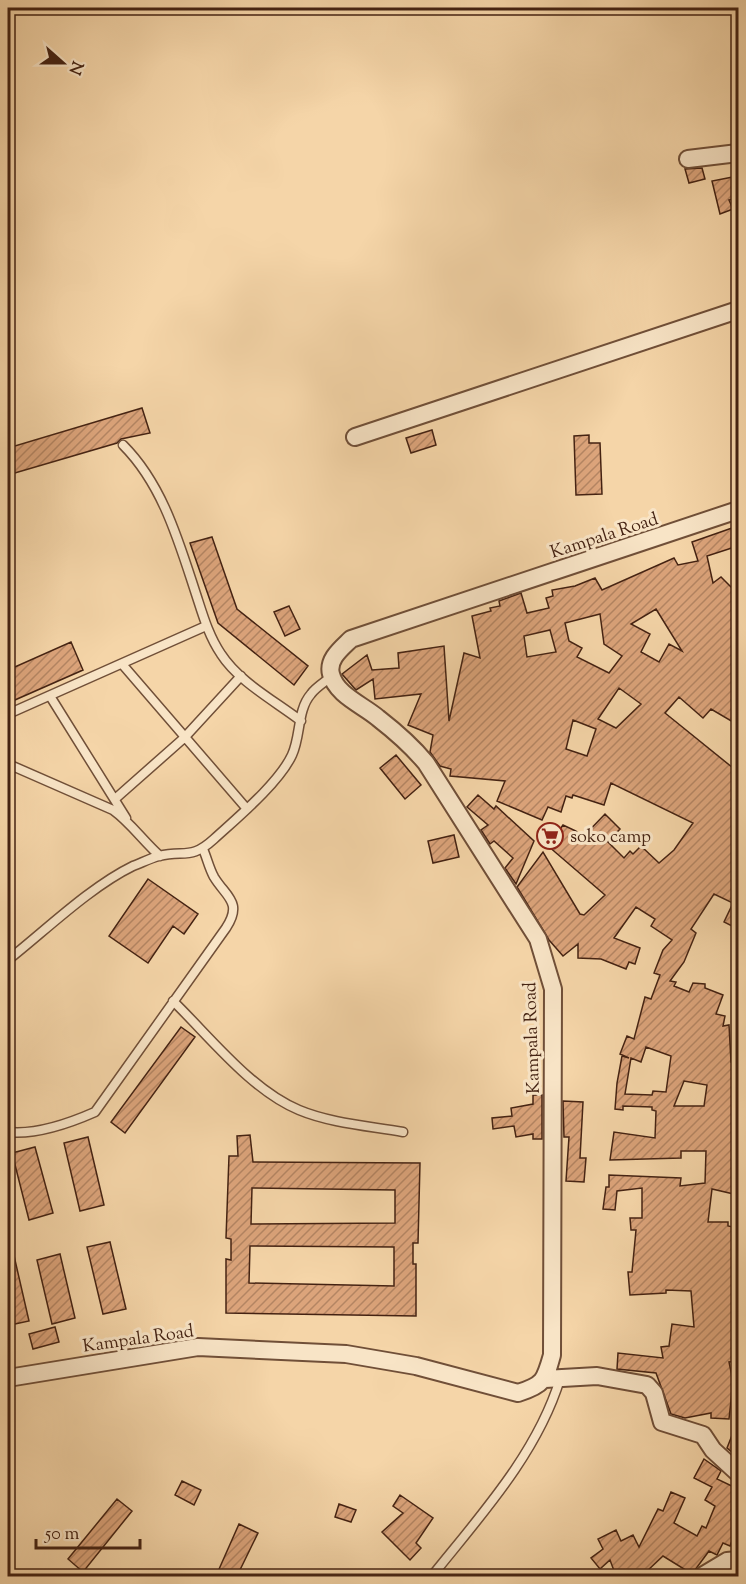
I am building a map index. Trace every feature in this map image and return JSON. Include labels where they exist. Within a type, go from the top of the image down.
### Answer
[{"type":"street","points":[[688,159],[738,153]]},
{"type":"street","points":[[355,437],[738,310]]},
{"type":"street","name":"Kampala Road","points":[[8,1378],[198,1347],[346,1354],[416,1366],[518,1393],[552,1379],[553,988],[547,962],[538,939],[426,763],[411,745],[346,695],[330,671],[336,652],[351,639],[738,510]]},
{"type":"street","points":[[552,1379],[597,1376],[647,1385],[654,1393],[662,1422],[703,1435],[713,1450],[738,1473]]},
{"type":"street","points":[[702,1576],[727,1561],[738,1560]]},
{"type":"lane","points":[[123,445],[154,484],[182,552],[206,626],[221,655],[241,676],[301,721]]},
{"type":"lane","points":[[8,714],[206,626]]},
{"type":"lane","points":[[122,664],[247,809]]},
{"type":"lane","points":[[116,799],[184,738],[241,676]]},
{"type":"lane","points":[[8,960],[102,887],[132,867],[160,856],[186,855],[203,849],[247,809],[292,756],[303,707],[310,694],[332,676]]},
{"type":"lane","points":[[50,696],[127,820],[143,842],[160,856]]},
{"type":"lane","points":[[8,765],[113,810],[127,820]]},
{"type":"lane","points":[[8,1132],[20,1133],[77,1120],[95,1112],[226,928],[234,911],[232,901],[214,876],[203,849]]},
{"type":"lane","points":[[173,1001],[255,1082],[280,1101],[312,1115],[403,1132]]},
{"type":"lane","points":[[432,1576],[530,1448],[550,1412],[552,1379]]},
{"type":"building","points":[[702,168],[705,179],[689,183],[685,169]]},
{"type":"building","points":[[738,176],[738,198],[729,200],[733,209],[720,214],[712,181]]},
{"type":"building","points":[[142,408],[150,433],[121,439],[117,443],[8,475],[8,448]]},
{"type":"building","points":[[432,430],[436,445],[411,453],[406,438]]},
{"type":"building","points":[[589,435],[589,443],[600,443],[602,494],[576,495],[574,436]]},
{"type":"building","points":[[732,528],[738,546],[707,556],[713,583],[721,577],[738,594],[738,725],[711,709],[703,718],[679,697],[665,713],[738,772],[738,783],[733,790],[738,795],[738,802],[733,808],[738,813],[738,929],[724,922],[733,903],[714,894],[691,929],[696,933],[684,962],[670,981],[676,982],[674,986],[689,992],[693,983],[705,984],[705,988],[723,995],[716,1014],[725,1016],[723,1026],[729,1025],[731,1062],[738,1063],[738,1195],[712,1189],[708,1222],[728,1222],[728,1226],[738,1228],[738,1311],[735,1339],[738,1339],[738,1361],[729,1362],[733,1382],[729,1419],[711,1418],[711,1413],[685,1418],[671,1414],[656,1373],[617,1369],[618,1353],[663,1358],[661,1347],[669,1346],[672,1324],[694,1327],[691,1291],[666,1290],[666,1293],[630,1295],[628,1272],[632,1272],[636,1230],[631,1230],[630,1218],[642,1218],[642,1188],[617,1191],[615,1210],[603,1209],[606,1187],[609,1187],[609,1175],[681,1178],[680,1186],[705,1183],[706,1151],[681,1151],[681,1158],[610,1160],[614,1132],[655,1138],[656,1111],[652,1110],[652,1107],[623,1106],[623,1110],[615,1109],[617,1083],[622,1056],[629,1058],[620,1054],[627,1036],[634,1039],[645,997],[651,999],[660,975],[654,973],[663,950],[672,940],[651,926],[655,919],[636,907],[614,938],[640,948],[635,964],[629,962],[626,969],[601,959],[578,958],[578,944],[563,956],[549,940],[517,887],[543,852],[580,914],[584,915],[605,895],[548,846],[563,825],[576,831],[582,838],[605,814],[620,829],[608,842],[624,858],[630,851],[633,854],[641,846],[659,863],[674,850],[693,823],[611,783],[604,805],[573,795],[572,798],[566,796],[561,812],[548,807],[542,820],[497,801],[505,781],[450,776],[451,769],[440,766],[430,752],[433,735],[408,725],[421,694],[375,699],[373,679],[356,690],[342,674],[367,655],[372,670],[399,668],[398,653],[444,646],[449,721],[464,653],[480,658],[472,616],[491,611],[490,608],[500,606],[499,601],[521,593],[527,613],[549,608],[546,598],[553,596],[552,590],[575,586],[595,578],[602,590],[674,558],[678,565],[698,561],[692,542]],"holes":[[[656,609],[682,651],[669,644],[659,662],[641,652],[650,634],[631,624]],[[600,614],[604,644],[622,656],[609,673],[577,657],[582,648],[569,641],[565,623]],[[550,630],[556,652],[527,657],[524,636]],[[619,688],[641,704],[616,728],[598,719]],[[573,720],[596,729],[587,756],[566,749]],[[646,1047],[671,1056],[666,1092],[653,1091],[652,1095],[625,1094],[631,1058],[641,1062]],[[684,1081],[707,1085],[704,1106],[674,1106]]]},
{"type":"building","points":[[212,537],[237,609],[308,666],[294,685],[218,623],[190,543]]},
{"type":"building","points":[[289,606],[300,629],[285,636],[274,612]]},
{"type":"building","points":[[71,642],[83,670],[8,703],[8,670]]},
{"type":"building","points":[[396,755],[421,785],[405,799],[380,768]]},
{"type":"building","points":[[478,795],[494,809],[496,806],[534,841],[516,884],[505,868],[513,858],[494,841],[490,844],[481,830],[488,825],[467,807]]},
{"type":"building","points":[[454,835],[459,857],[433,863],[428,841]]},
{"type":"building","points":[[148,879],[198,914],[184,934],[173,926],[148,963],[109,936]]},
{"type":"building","points":[[181,1027],[195,1037],[125,1133],[111,1122]]},
{"type":"building","points":[[533,1095],[542,1095],[542,1139],[533,1139],[533,1134],[516,1137],[514,1126],[493,1129],[492,1118],[512,1116],[511,1108],[533,1104]]},
{"type":"building","points":[[563,1101],[583,1102],[580,1158],[586,1158],[584,1182],[566,1181],[569,1137],[564,1137]]},
{"type":"building","points":[[250,1135],[253,1162],[420,1163],[418,1243],[413,1243],[413,1264],[416,1264],[416,1316],[226,1313],[226,1259],[231,1260],[231,1239],[226,1238],[229,1156],[238,1156],[237,1136]],"holes":[[[252,1188],[395,1190],[395,1223],[251,1224]],[[250,1246],[394,1247],[394,1286],[249,1283]]]},
{"type":"building","points":[[88,1137],[104,1205],[80,1211],[64,1143]]},
{"type":"building","points":[[35,1147],[53,1213],[29,1220],[12,1153]]},
{"type":"building","points":[[110,1242],[126,1309],[103,1314],[87,1247]]},
{"type":"building","points":[[12,1247],[29,1321],[10,1325],[8,1248]]},
{"type":"building","points":[[60,1254],[75,1318],[52,1324],[37,1260]]},
{"type":"building","points":[[55,1327],[59,1342],[33,1349],[29,1334]]},
{"type":"building","points":[[738,1420],[738,1457],[727,1448]]},
{"type":"building","points":[[704,1459],[721,1471],[717,1479],[738,1489],[738,1525],[730,1546],[723,1543],[717,1555],[709,1551],[692,1574],[663,1556],[645,1573],[643,1571],[630,1576],[616,1576],[610,1560],[600,1569],[591,1558],[603,1549],[598,1539],[616,1530],[621,1541],[633,1535],[639,1547],[658,1509],[663,1511],[671,1492],[685,1498],[674,1523],[697,1536],[702,1526],[706,1528],[715,1506],[705,1500],[712,1487],[694,1478]]},
{"type":"building","points":[[182,1481],[201,1490],[194,1505],[175,1495]]},
{"type":"building","points":[[400,1495],[433,1518],[416,1543],[421,1548],[410,1560],[382,1532],[403,1513],[393,1506]]},
{"type":"building","points":[[117,1499],[132,1511],[83,1572],[68,1559]]},
{"type":"building","points":[[339,1504],[356,1510],[351,1522],[335,1517]]},
{"type":"building","points":[[239,1524],[258,1533],[237,1576],[216,1576]]},
{"type":"place","name":"soko camp","points":[[550,836]]}]
